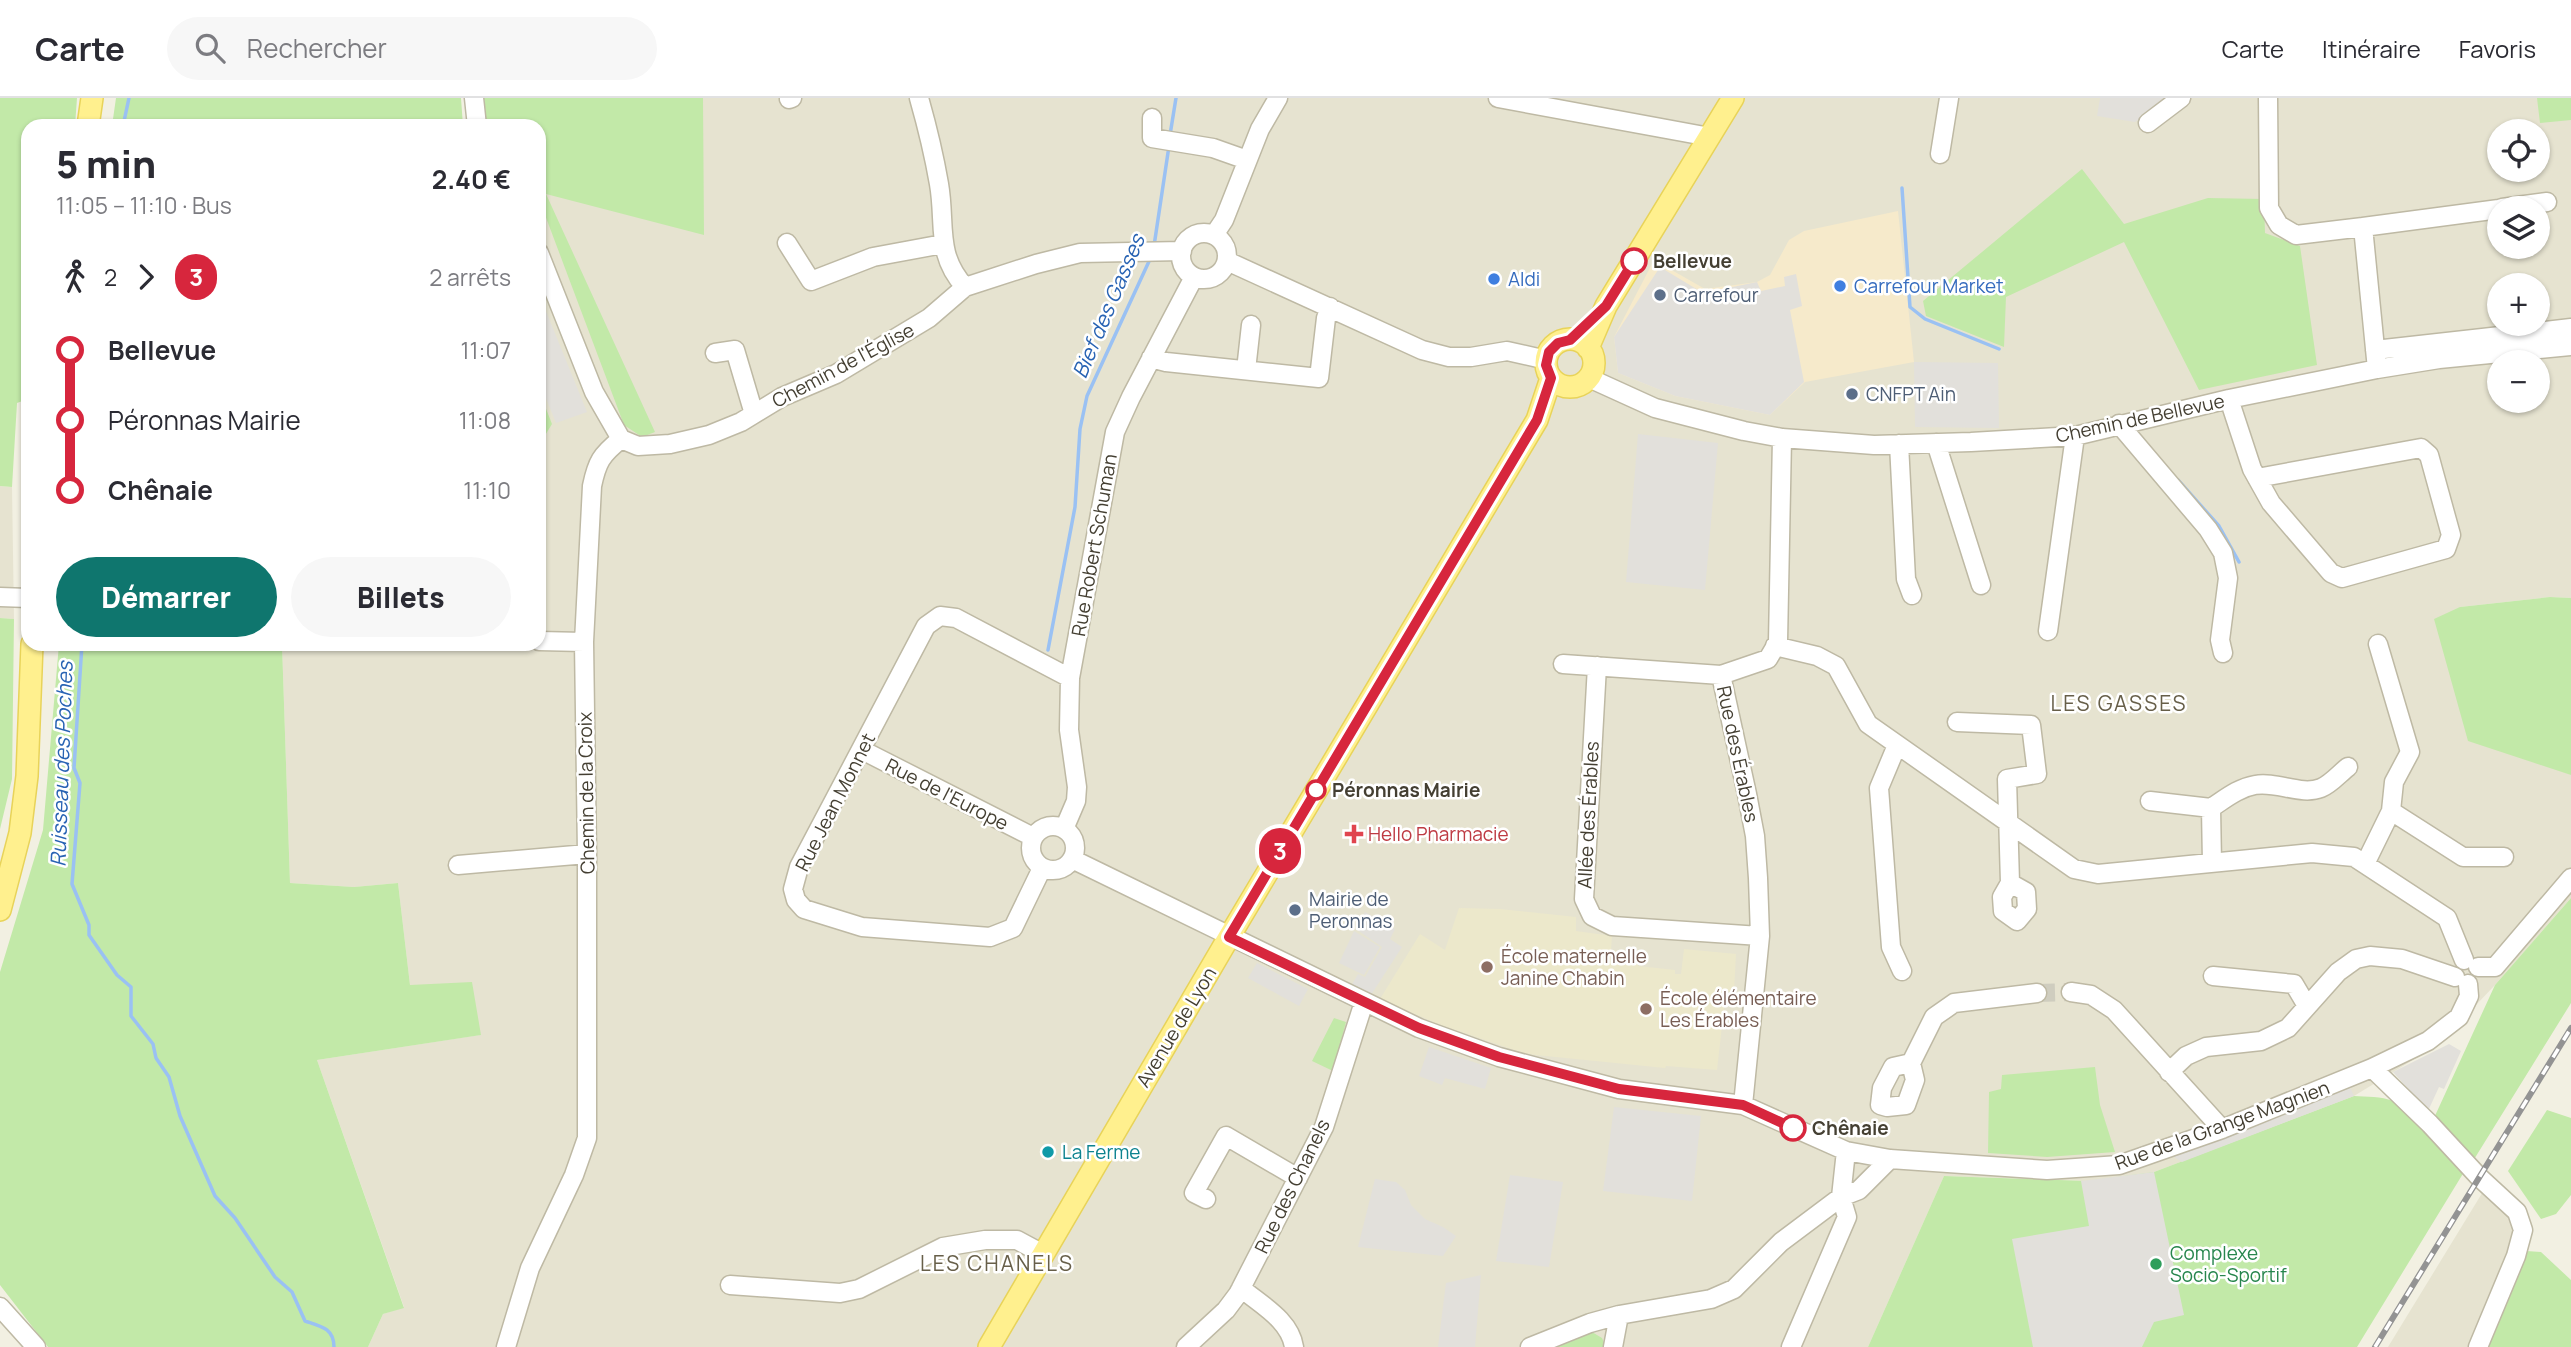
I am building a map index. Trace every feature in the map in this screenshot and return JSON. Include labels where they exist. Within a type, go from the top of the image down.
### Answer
[{"type":"main road","points":[[89,119],[92,98]]},
{"type":"main road","points":[[1579,344],[1606,306],[1733,98]]},
{"type":"main road","points":[[1579,344],[1594,366],[1589,378],[1578,386],[1554,375],[1555,345],[1579,344]]},
{"type":"main road","name":"Avenue de Lyon","points":[[989,1347],[1537,420],[1553,404],[1554,375]]},
{"type":"main road","points":[[0,910],[20,833],[27,776],[32,651]]},
{"type":"street","points":[[474,98],[477,119]]},
{"type":"street","points":[[919,98],[940,186],[943,244],[953,273],[965,287]]},
{"type":"street","points":[[1499,98],[1710,137]]},
{"type":"street","points":[[1940,153],[1949,98]]},
{"type":"street","points":[[2148,123],[2181,98]]},
{"type":"street","points":[[2268,98],[2269,208],[2279,225],[2296,235],[2487,210]]},
{"type":"street","points":[[1214,236],[1224,220],[1274,99]]},
{"type":"street","points":[[1152,118],[1152,138],[1213,148],[1247,160]]},
{"type":"street","points":[[2363,226],[2377,369]]},
{"type":"street","points":[[1200,234],[1214,236],[1225,246],[1227,261],[1220,273],[1214,277],[1194,277],[1184,267],[1184,245],[1200,234]]},
{"type":"street","points":[[787,243],[811,281],[873,257],[943,244]]},
{"type":"street","name":"Chemin de l'Église","points":[[621,439],[638,446],[670,444],[709,435],[741,422],[782,397],[836,374],[929,318],[965,287],[1080,253],[1182,251]]},
{"type":"street","points":[[1227,261],[1422,350],[1449,357],[1471,357],[1507,351],[1554,375]]},
{"type":"street","points":[[546,271],[594,391],[621,439]]},
{"type":"street","name":"Rue Robert Schuman","points":[[1064,829],[1076,801],[1077,787],[1069,730],[1070,678],[1115,432],[1194,277]]},
{"type":"street","points":[[1152,358],[1166,362],[1319,378],[1326,318],[1330,307]]},
{"type":"street","points":[[1246,370],[1251,325]]},
{"type":"street","points":[[2375,350],[2571,328]]},
{"type":"street","name":"Chemin de Bellevue","points":[[1589,378],[1655,408],[1744,431],[1782,438],[1874,445],[1936,443],[2075,436],[2229,399],[2377,369],[2439,359],[2571,346]]},
{"type":"street","points":[[715,353],[735,350],[754,414]]},
{"type":"street","points":[[2229,399],[2257,478],[2279,513],[2331,573],[2342,578],[2446,549],[2451,535],[2429,455],[2421,448],[2257,478]]},
{"type":"street","points":[[2119,424],[2208,529],[2223,553],[2228,578],[2220,640],[2223,653]]},
{"type":"street","points":[[2048,631],[2075,436]]},
{"type":"street","points":[[1782,438],[1778,642],[1775,646],[1817,656],[1836,666],[1868,724],[2074,869],[2098,874],[2312,853],[2354,857],[2447,918],[2471,964],[2495,967],[2571,878]]},
{"type":"street","name":"Chemin de la Croix","points":[[506,1347],[530,1268],[574,1175],[587,1138],[584,642],[592,486],[597,463],[607,450],[621,439]]},
{"type":"street","points":[[1936,443],[1982,585]]},
{"type":"street","points":[[1899,444],[1906,579],[1912,595]]},
{"type":"street","points":[[0,597],[21,598]]},
{"type":"street","name":"Rue Jean Monnet","points":[[1042,868],[1013,928],[990,937],[862,927],[804,909],[796,900],[793,889],[799,867],[926,626],[940,616],[956,618],[1070,678]]},
{"type":"street","points":[[546,640],[584,642]]},
{"type":"street","points":[[2365,864],[2391,811],[2393,782],[2410,752],[2378,645]]},
{"type":"street","name":"Rue des Érables","points":[[1743,1105],[1760,936],[1755,836],[1721,675],[1768,659],[1775,646]]},
{"type":"street","points":[[1563,664],[1721,675]]},
{"type":"street","name":"Allée des Érables","points":[[1597,666],[1584,899],[1592,916],[1612,926],[1760,936]]},
{"type":"street","points":[[1957,722],[2032,725],[2037,774],[2007,779],[2010,883]]},
{"type":"street","points":[[1897,745],[1879,788],[1891,947],[1902,971]]},
{"type":"street","name":"Rue de l'Europe","points":[[862,750],[1033,837]]},
{"type":"street","points":[[2150,802],[2211,808],[2240,789],[2255,785],[2269,784],[2308,790],[2323,788],[2348,767]]},
{"type":"street","points":[[2211,808],[2212,863]]},
{"type":"street","points":[[2391,811],[2463,857],[2504,857]]},
{"type":"street","points":[[1046,826],[1064,829],[1069,832],[1074,842],[1072,859],[1063,868],[1042,868],[1032,858],[1033,837],[1046,826]]},
{"type":"street","points":[[458,865],[587,854]]},
{"type":"street","points":[[1072,859],[1229,937]]},
{"type":"street","name":"Rue de la Grange Magnien","points":[[1229,937],[1419,1028],[1499,1057],[1576,1079],[1619,1089],[1743,1105],[1846,1151],[1890,1159],[2047,1170],[2119,1166],[2222,1129],[2372,1068],[2428,1041],[2459,1017],[2469,996],[2462,980],[2475,980],[2471,964]]},
{"type":"street","points":[[2169,1072],[2186,1056],[2206,1047],[2260,1041],[2288,1028],[2338,972],[2356,959],[2370,956],[2402,958],[2462,980]]},
{"type":"street","points":[[2213,976],[2294,984],[2307,1006]]},
{"type":"street","points":[[2071,992],[2091,995],[2114,1010],[2222,1129]]},
{"type":"street","points":[[1911,1063],[1934,1017],[1954,1003],[2037,993]]},
{"type":"street","name":"Rue des Chanels","points":[[1186,1347],[1226,1310],[1241,1288],[1298,1178],[1324,1127],[1364,1002]]},
{"type":"street","points":[[2372,1068],[2517,1212],[2523,1230],[2516,1256],[2478,1347]]},
{"type":"street","points":[[1206,1199],[1194,1193],[1226,1136],[1298,1178]]},
{"type":"street","points":[[1791,1347],[1847,1217],[1841,1197],[1846,1151]]},
{"type":"street","points":[[1530,1347],[1590,1323],[1711,1298],[1734,1289],[1780,1242],[1841,1197],[1859,1189],[1890,1159]]},
{"type":"street","points":[[730,1285],[840,1293],[859,1289],[943,1247],[985,1240],[1017,1240],[1043,1254]]},
{"type":"street","points":[[1241,1288],[1285,1324],[1293,1337],[1294,1347]]},
{"type":"street","points":[[0,1307],[36,1347]]},
{"type":"street","points":[[1613,1347],[1619,1315]]},
{"type":"shaded area","points":[[703,98],[2571,98],[2571,598],[2550,597],[2460,607],[2565,771],[2571,775],[2571,898],[2439,1044],[2354,1096],[2154,1172],[2086,1181],[1944,1176],[1868,1347],[368,1347],[383,1314],[404,1307],[317,1060],[480,1035],[410,985],[398,883],[354,887],[290,883],[282,651],[546,651],[546,180],[703,105]]},
{"type":"shaded area","points":[[2100,98],[2167,98],[2135,122],[2097,116]]},
{"type":"shaded area","points":[[1898,211],[1914,362],[1805,382],[1770,415],[1675,396],[1618,373],[1614,337],[1654,260],[1705,289],[1757,282],[1770,275],[1789,240],[1804,231]]},
{"type":"shaded area","points":[[1660,267],[1703,293],[1757,282],[1761,291],[1785,286],[1784,277],[1796,274],[1802,306],[1790,310],[1804,382],[1770,415],[1675,396],[1618,373],[1614,337]]},
{"type":"shaded area","points":[[546,311],[587,412],[556,423],[546,398]]},
{"type":"shaded area","points":[[1914,362],[1998,363],[1999,428],[1915,427]]},
{"type":"shaded area","points":[[1638,434],[1718,443],[1705,590],[1626,582]]},
{"type":"shaded area","points":[[0,486],[12,487],[14,619],[0,618]]},
{"type":"shaded area","points":[[1459,908],[1500,909],[1576,917],[1576,931],[1612,936],[1611,950],[1639,953],[1638,966],[1675,970],[1675,974],[1681,974],[1684,949],[1736,954],[1734,992],[1726,991],[1717,1070],[1665,1068],[1526,1054],[1438,1024],[1380,999],[1420,934],[1445,950]]},
{"type":"shaded area","points":[[1365,912],[1395,929],[1390,939],[1402,947],[1371,995],[1351,986],[1358,974],[1365,977],[1382,947],[1356,929]]},
{"type":"shaded area","points":[[1354,931],[1380,947],[1364,975],[1339,963]]},
{"type":"shaded area","points":[[1257,963],[1308,989],[1299,1006],[1248,978]]},
{"type":"shaded area","points":[[2449,1044],[2461,1051],[2444,1089],[2439,1087],[2428,1111],[2393,1072]]},
{"type":"shaded area","points":[[1429,1047],[1491,1068],[1485,1089],[1445,1078],[1442,1085],[1419,1076]]},
{"type":"shaded area","points":[[2349,1085],[2354,1096],[2182,1162],[2171,1155]]},
{"type":"shaded area","points":[[1614,1107],[1701,1116],[1692,1201],[1603,1191]]},
{"type":"shaded area","points":[[2154,1172],[2184,1315],[2154,1322],[2142,1347],[2033,1347],[2012,1239],[2089,1226],[2081,1181]]},
{"type":"shaded area","points":[[1510,1175],[1563,1182],[1549,1267],[1496,1261]]},
{"type":"shaded area","points":[[1375,1179],[1396,1182],[1405,1190],[1411,1205],[1425,1219],[1456,1236],[1443,1256],[1358,1247]]},
{"type":"shaded area","points":[[2493,1179],[2526,1251],[2486,1347],[2388,1347],[2484,1190]]},
{"type":"shaded area","points":[[1481,1275],[1475,1347],[1438,1347],[1446,1283]]},
{"type":"green space","points":[[0,98],[77,98],[76,119],[21,119],[21,402],[17,403],[12,487],[0,486]]},
{"type":"green space","points":[[116,98],[461,98],[462,119],[113,119]]},
{"type":"green space","points":[[484,98],[703,98],[704,235],[546,194],[546,119],[486,119]]},
{"type":"green space","points":[[2537,98],[2571,98],[2571,120],[2550,122],[2550,119],[2540,119]]},
{"type":"green space","points":[[2082,169],[2124,224],[2208,198],[2264,199],[2265,233],[2300,246],[2317,365],[2199,390],[2124,242],[2006,297],[2004,347],[1926,316],[1923,301]]},
{"type":"green space","points":[[546,194],[655,432],[642,437],[624,425],[546,218]]},
{"type":"green space","points":[[546,409],[552,424],[546,434]]},
{"type":"green space","points":[[2550,597],[2571,598],[2571,775],[2468,741],[2434,619],[2460,607]]},
{"type":"green space","points":[[0,618],[14,619],[12,779],[0,829]]},
{"type":"green space","points":[[58,651],[282,651],[290,883],[354,887],[398,883],[410,985],[472,982],[481,1035],[317,1060],[404,1308],[383,1314],[368,1347],[48,1347],[0,1285],[0,972],[43,830]]},
{"type":"green space","points":[[2571,898],[2571,1003],[2473,1161],[2434,1118],[2495,985]]},
{"type":"green space","points":[[1334,1018],[1346,1022],[1333,1071],[1312,1061]]},
{"type":"green space","points":[[2095,1067],[2100,1105],[2115,1152],[2047,1157],[1988,1153],[1989,1092],[2001,1089],[2002,1075]]},
{"type":"green space","name":"Complexe Socio-Sportif","points":[[2354,1096],[2384,1098],[2402,1106],[2464,1172],[2357,1347],[1868,1347],[1944,1176],[2086,1181],[2154,1172]]},
{"type":"green space","points":[[2547,1110],[2571,1118],[2571,1195],[2556,1214],[2541,1219],[2508,1171]]},
{"type":"green space","points":[[2526,1251],[2541,1252],[2571,1280],[2571,1347],[2486,1347]]},
{"type":"green space","points":[[1592,1332],[1602,1338],[1606,1347],[1550,1347]]},
{"type":"waterway","name":"Ruisseau des Poches","points":[[124,119],[129,98]]},
{"type":"waterway","name":"Bief des Gasses","points":[[1170,135],[1176,98]]},
{"type":"waterway","name":"Bief des Gasses","points":[[1154,246],[1169,146]]},
{"type":"waterway","points":[[1902,188],[1910,307],[1925,319],[1999,349]]},
{"type":"waterway","name":"Bief des Gasses","points":[[1048,650],[1075,507],[1080,429],[1087,396],[1151,257]]},
{"type":"waterway","points":[[2178,480],[2219,526],[2239,562]]},
{"type":"waterway","name":"Ruisseau des Poches","points":[[82,651],[74,768],[80,783],[72,884],[89,925],[89,935],[117,975],[131,987],[131,1016],[153,1044],[156,1058],[169,1077],[180,1116],[215,1196],[235,1218],[275,1277],[292,1292],[305,1321],[321,1326],[329,1332],[334,1347]]},
{"type":"tunnel","points":[[2037,993],[2071,992]]},
{"type":"railway","points":[[2375,1347],[2571,1028]]},
{"type":"bus line","name":"3","points":[[1634,261],[1606,306],[1570,340],[1558,343],[1549,352],[1546,365],[1551,378],[1537,420],[1229,937],[1419,1028],[1499,1057],[1619,1089],[1743,1105],[1793,1128]]},
{"type":"place","name":"Bellevue","points":[[1634,261]]},
{"type":"place","name":"Aldi","points":[[1494,279]]},
{"type":"place","name":"Carrefour Market","points":[[1840,286]]},
{"type":"place","name":"Carrefour","points":[[1660,295]]},
{"type":"place","name":"CNFPT Ain","points":[[1852,394]]},
{"type":"place","name":"Péronnas Mairie","points":[[1316,790]]},
{"type":"place","name":"Hello Pharmacie","points":[[1354,834]]},
{"type":"place","name":"Mairie de Peronnas","points":[[1295,910]]},
{"type":"place","name":"École maternelle Janine Chabin","points":[[1487,967]]},
{"type":"place","name":"École élémentaire Les Érables","points":[[1646,1009]]},
{"type":"place","name":"Chênaie","points":[[1793,1128]]},
{"type":"place","name":"La Ferme","points":[[1048,1152]]},
{"type":"place","name":"Complexe Socio-Sportif","points":[[2156,1264]]},
{"type":"district","name":"LES GASSES","points":[[2119,703]]},
{"type":"district","name":"LES CHANELS","points":[[997,1263]]}]
